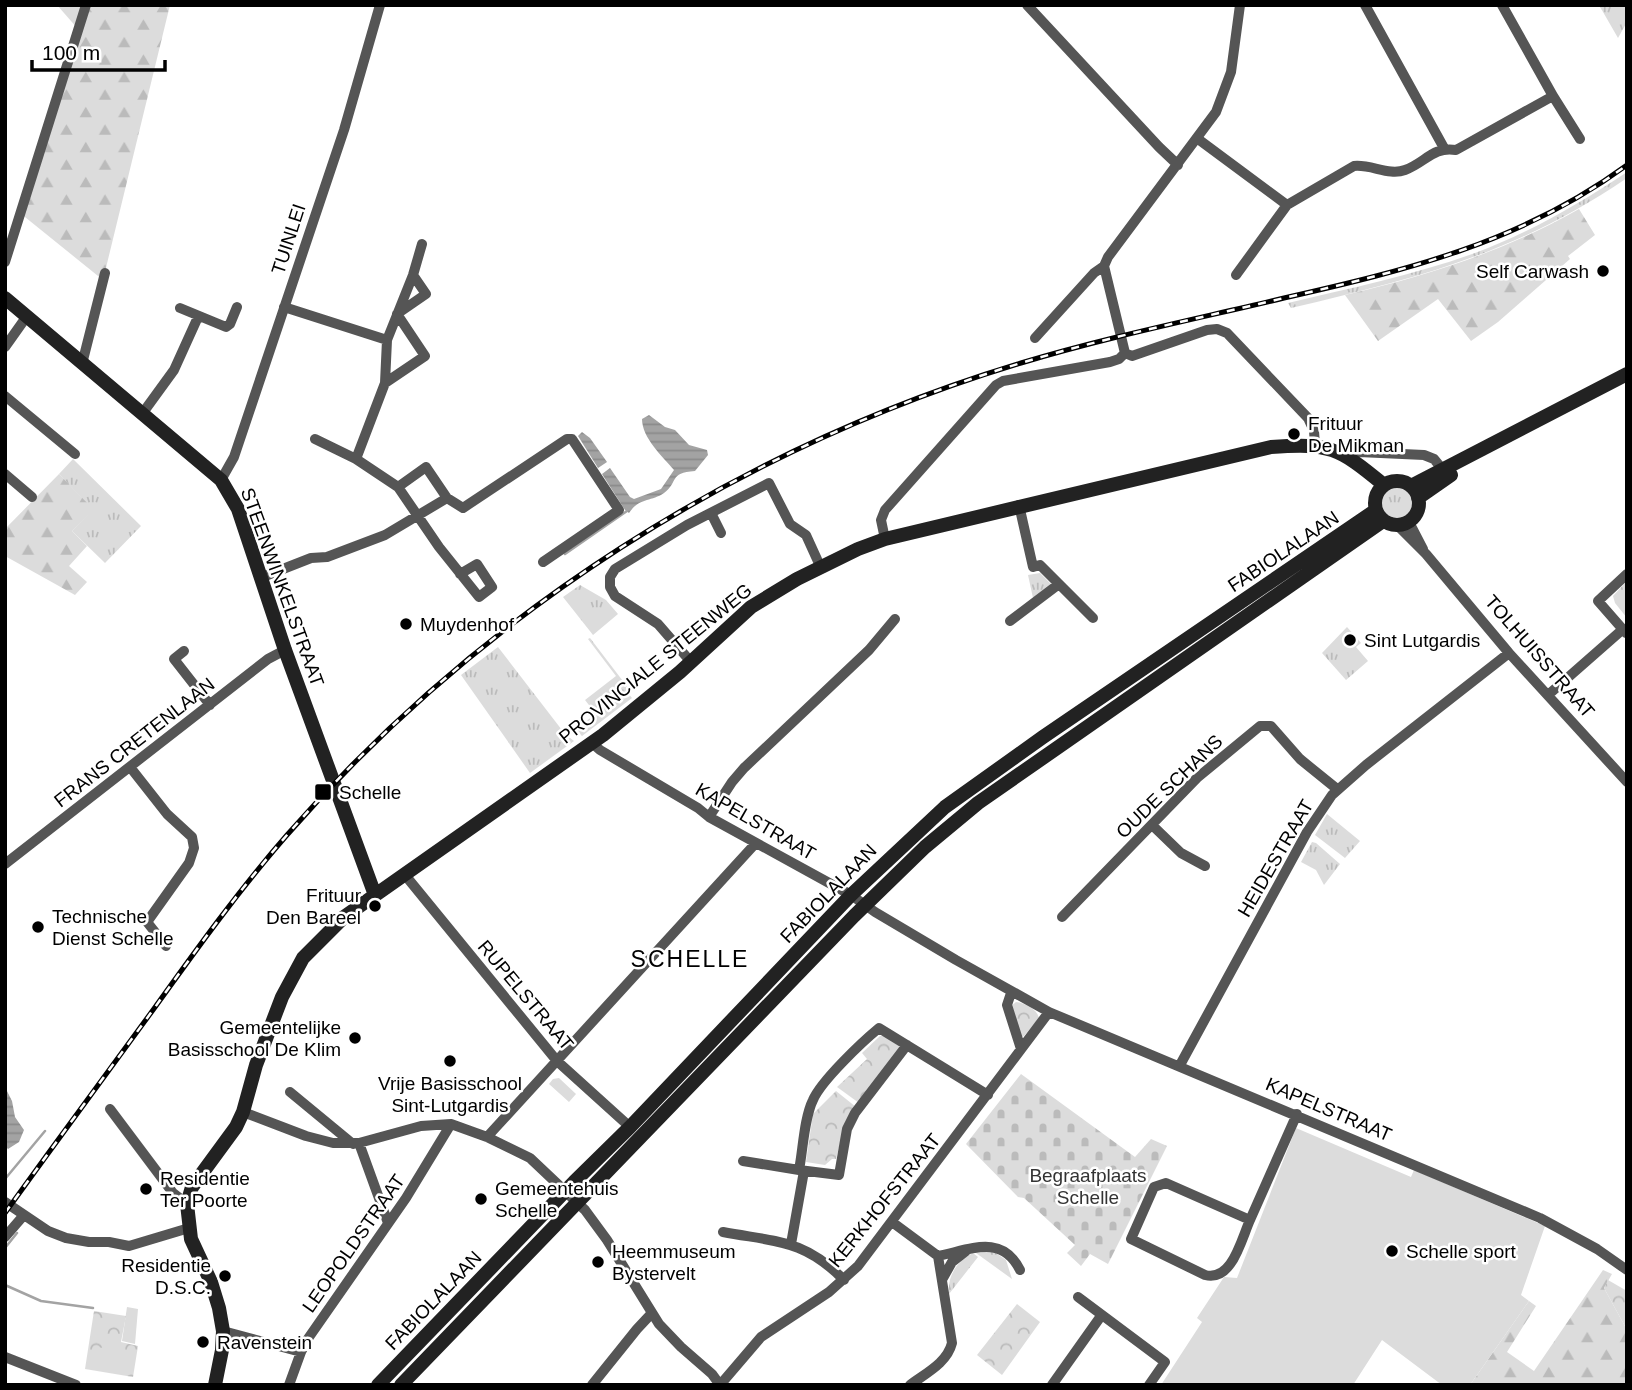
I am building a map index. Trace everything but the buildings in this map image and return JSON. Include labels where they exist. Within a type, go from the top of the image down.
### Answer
[{"type":"main road","name":"STEENWINKELSTRAAT","points":[[5,298],[221,480],[239,509],[285,650],[375,895]]},
{"type":"main road","points":[[1421,489],[1536,421],[1627,374]]},
{"type":"main road","name":"PROVINCIALE STEENWEG","points":[[187,1204],[192,1187],[236,1127],[282,997],[303,958],[344,917],[592,743],[769,594],[858,549],[885,539],[1018,505],[1271,447],[1314,445],[1331,448],[1345,456]]},
{"type":"main road","points":[[1345,456],[1380,489],[1391,520],[1418,511],[1421,489],[1438,464],[1486,449]]},
{"type":"main road","points":[[1380,489],[1398,481],[1421,489]]},
{"type":"main road","name":"FABIOLALAAN","points":[[377,1385],[565,1190],[630,1128],[852,895],[945,807],[1043,737],[1391,520]]},
{"type":"main road","name":"FABIOLALAAN","points":[[401,1385],[865,905],[925,847],[978,803],[1391,520]]},
{"type":"main road","points":[[187,1204],[191,1239],[211,1282],[223,1331],[215,1385]]},
{"type":"street","points":[[5,262],[86,5]]},
{"type":"street","name":"TUINLEI","points":[[221,480],[234,457],[344,130],[380,5]]},
{"type":"street","points":[[1027,5],[1178,165]]},
{"type":"street","points":[[1035,338],[1094,273],[1104,266],[1216,112],[1228,85],[1240,5]]},
{"type":"street","points":[[1365,5],[1444,148]]},
{"type":"street","points":[[1502,5],[1580,139]]},
{"type":"street","points":[[1236,275],[1287,205],[1354,166],[1364,164],[1392,172],[1403,171],[1444,148],[1456,150],[1553,96]]},
{"type":"street","points":[[1198,139],[1287,205]]},
{"type":"street","points":[[356,459],[385,383],[387,340],[413,275],[422,244]]},
{"type":"street","points":[[1104,266],[1125,353]]},
{"type":"street","points":[[82,364],[105,273]]},
{"type":"street","points":[[397,314],[426,294],[413,275]]},
{"type":"street","points":[[180,308],[226,327],[237,307]]},
{"type":"street","points":[[284,307],[387,340]]},
{"type":"street","points":[[385,383],[425,356],[397,314]]},
{"type":"street","points":[[5,347],[27,316]]},
{"type":"street","points":[[142,414],[174,370],[198,317]]},
{"type":"street","points":[[1125,353],[1132,356],[1207,330],[1217,329],[1227,333],[1308,418],[1314,431],[1314,445]]},
{"type":"street","points":[[885,539],[881,520],[886,510],[996,384],[1110,362],[1125,353]]},
{"type":"street","points":[[5,396],[75,454]]},
{"type":"street","points":[[398,487],[426,467],[447,498],[463,508],[570,438],[575,441],[619,510],[543,562]]},
{"type":"street","points":[[315,439],[356,459],[398,487],[460,573]]},
{"type":"street","name":"PROVINCIALE STEENWEG","points":[[1345,456],[1359,452],[1424,455],[1438,464]]},
{"type":"street","points":[[5,474],[32,497]]},
{"type":"street","points":[[691,662],[657,624],[615,596],[610,587],[610,577],[615,569],[687,525],[769,484],[790,524],[806,535],[821,568]]},
{"type":"street","points":[[260,578],[311,558],[327,557],[385,536],[447,498]]},
{"type":"street","points":[[1018,505],[1033,567],[1040,565],[1093,618]]},
{"type":"street","points":[[711,513],[721,533]]},
{"type":"street","name":"TOLHUISSTRAAT","points":[[1391,520],[1426,554],[1510,653],[1627,782]]},
{"type":"street","points":[[1548,695],[1624,632],[1598,601],[1627,574]]},
{"type":"street","points":[[1010,621],[1059,584]]},
{"type":"street","points":[[709,817],[744,768],[869,650],[895,619]]},
{"type":"street","name":"FRANS CRETENLAAN","points":[[5,864],[268,659],[285,650]]},
{"type":"street","points":[[184,651],[174,659],[210,705]]},
{"type":"street","name":"HEIDESTRAAT","points":[[1180,1065],[1307,832],[1337,789],[1510,653]]},
{"type":"street","name":"OUDE SCHANS","points":[[1062,916],[1197,778],[1260,726],[1271,726],[1300,759],[1337,789]]},
{"type":"street","name":"KAPELSTRAAT","points":[[592,743],[709,817],[852,895],[1011,993],[1049,1012],[1540,1218],[1597,1249],[1627,1270]]},
{"type":"street","points":[[130,767],[194,843],[194,852],[189,863],[146,922]]},
{"type":"street","points":[[1152,825],[1181,853],[1205,866]]},
{"type":"street","points":[[487,1137],[755,844]]},
{"type":"street","name":"RUPELSTRAAT","points":[[405,875],[557,1061],[630,1128]]},
{"type":"street","points":[[136,914],[166,946]]},
{"type":"street","points":[[1011,993],[1007,1005],[1021,1049]]},
{"type":"street","name":"KERKHOFSTRAAT","points":[[720,1385],[769,1329],[844,1280],[858,1266],[1049,1012]]},
{"type":"street","points":[[791,1244],[811,1102],[817,1092],[879,1028],[988,1095]]},
{"type":"street","points":[[743,1161],[839,1174],[847,1129],[855,1113],[907,1045]]},
{"type":"street","points":[[290,1092],[356,1143],[388,1223]]},
{"type":"street","points":[[110,1109],[173,1193],[187,1204]]},
{"type":"street","points":[[243,1112],[306,1136],[333,1143],[356,1143],[421,1126],[451,1124],[487,1137],[530,1158],[578,1203],[607,1240],[652,1314],[720,1385]]},
{"type":"street","points":[[1248,1224],[1166,1183],[1154,1187],[1131,1239],[1205,1275],[1221,1275],[1228,1267],[1248,1224],[1297,1114]]},
{"type":"street","name":"LEOPOLDSTRAAT","points":[[289,1385],[301,1352],[427,1167],[451,1124]]},
{"type":"street","points":[[5,1202],[48,1231],[89,1242],[129,1245],[189,1228]]},
{"type":"street","points":[[5,1237],[23,1214]]},
{"type":"street","points":[[892,1222],[937,1256],[943,1278],[952,1343],[949,1354],[910,1385]]},
{"type":"street","points":[[723,1233],[791,1244],[819,1258],[844,1280]]},
{"type":"street","points":[[937,1256],[991,1245],[1015,1259],[1020,1270]]},
{"type":"street","points":[[943,1278],[952,1262],[968,1250]]},
{"type":"street","points":[[1078,1297],[1165,1362],[1149,1385]]},
{"type":"street","points":[[592,1385],[652,1314]]},
{"type":"street","points":[[1052,1385],[1101,1315]]},
{"type":"street","points":[[223,1331],[301,1352]]},
{"type":"street","points":[[5,1357],[76,1385]]},
{"type":"green space","points":[[57,5],[170,5],[103,280],[20,213],[78,29]]},
{"type":"green space","points":[[1599,5],[1627,5],[1627,22],[1618,38]]},
{"type":"green space","points":[[1627,172],[1627,178],[1546,226],[1465,260],[1337,297],[1291,308],[1288,303],[1406,275],[1475,253],[1553,217]]},
{"type":"green space","points":[[1579,209],[1595,235],[1568,256],[1570,259],[1498,322],[1471,341],[1438,299],[1378,341],[1345,295],[1465,261],[1523,237]]},
{"type":"green space","points":[[73,459],[141,526],[105,563],[72,531],[93,510],[59,474]]},
{"type":"green space","points":[[59,474],[94,510],[72,531],[87,546],[69,566],[87,582],[75,595],[5,556],[5,529]]},
{"type":"green space","points":[[1397,488],[1408,492],[1412,503],[1408,514],[1397,518],[1386,514],[1382,503],[1386,492]]},
{"type":"green space","points":[[1040,573],[1052,585],[1033,598],[1028,575]]},
{"type":"green space","points":[[1627,581],[1627,618],[1613,596]]},
{"type":"green space","points":[[580,585],[606,600],[618,614],[593,635],[563,597]]},
{"type":"green space","points":[[1347,627],[1361,643],[1356,647],[1368,661],[1346,680],[1322,653]]},
{"type":"green space","points":[[590,638],[629,689],[627,692],[632,698],[582,736],[575,729],[596,714],[585,700],[616,676],[588,639]]},
{"type":"green space","points":[[498,647],[565,734],[574,741],[530,773],[461,675]]},
{"type":"green space","points":[[1327,814],[1360,841],[1345,858],[1315,835]]},
{"type":"green space","points":[[1312,842],[1340,864],[1324,885],[1316,870],[1301,862]]},
{"type":"green space","points":[[1016,1002],[1030,1007],[1039,1018],[1021,1037],[1010,1007]]},
{"type":"green space","points":[[880,1036],[899,1046],[899,1049],[859,1103],[837,1087],[867,1059],[862,1053]]},
{"type":"green space","name":"Begraafplaats Schelle","points":[[1021,1074],[1135,1157],[1151,1139],[1167,1146],[1108,1264],[1090,1254],[1081,1266],[1067,1253],[1075,1245],[1024,1198],[1018,1197],[966,1144]]},
{"type":"green space","points":[[559,1078],[576,1094],[569,1102],[549,1084],[553,1079]]},
{"type":"green space","points":[[836,1091],[856,1107],[846,1120],[836,1159],[825,1165],[806,1162],[813,1114]]},
{"type":"green space","name":"Schelle sport","points":[[1296,1128],[1411,1177],[1414,1170],[1545,1226],[1521,1295],[1529,1301],[1470,1385],[1442,1385],[1382,1340],[1353,1385],[1161,1385],[1202,1322],[1197,1318],[1224,1277],[1237,1278]]},
{"type":"green space","points":[[993,1251],[1006,1260],[1012,1279],[976,1253]]},
{"type":"green space","points":[[973,1253],[978,1257],[949,1294],[954,1270],[962,1260]]},
{"type":"green space","points":[[1603,1270],[1612,1274],[1604,1288],[1627,1330],[1627,1385],[1470,1385],[1529,1301],[1536,1306],[1507,1352],[1534,1371]]},
{"type":"green space","points":[[1608,1280],[1627,1291],[1627,1330],[1604,1288]]},
{"type":"green space","points":[[1017,1304],[1040,1322],[1002,1375],[977,1355]]},
{"type":"green space","points":[[127,1307],[138,1309],[135,1344],[122,1341]]},
{"type":"green space","points":[[94,1311],[126,1316],[121,1342],[138,1346],[133,1377],[85,1369]]},
{"type":"green space","points":[[96,1347],[133,1352],[130,1373],[93,1368]]},
{"type":"shaded area","points":[[649,415],[665,427],[675,430],[689,445],[707,450],[708,455],[695,471],[677,476],[664,493],[637,504],[629,513],[602,474],[610,468],[634,499],[661,489],[674,470],[645,433],[642,419]]},
{"type":"shaded area","points":[[582,432],[590,438],[607,462],[598,468],[578,436]]},
{"type":"shaded area","points":[[5,1087],[12,1101],[15,1117],[24,1130],[19,1142],[8,1149],[5,1146]]},
{"type":"waterway","points":[[565,554],[627,511]]},
{"type":"waterway","points":[[5,1179],[45,1131]]},
{"type":"waterway","points":[[5,1248],[17,1233]]},
{"type":"waterway","points":[[5,1285],[41,1301],[93,1308]]},
{"type":"railway","points":[[5,1213],[218,921],[287,835],[363,754],[444,680],[530,611],[621,548],[716,491],[815,441],[916,399],[1053,354],[1375,276],[1463,250],[1547,214],[1587,192],[1627,165]]},
{"type":"place","name":"Self Carwash","points":[[1603,271]]},
{"type":"place","name":"Frituur De Mikman","points":[[1294,434]]},
{"type":"place","name":"Muydenhof","points":[[406,624]]},
{"type":"place","name":"Sint Lutgardis","points":[[1350,640]]},
{"type":"place","name":"Schelle","points":[[323,792]]},
{"type":"place","name":"Frituur Den Bareel","points":[[375,906]]},
{"type":"place","name":"Technische Dienst Schelle","points":[[38,927]]},
{"type":"place","name":"Gemeentelijke Basisschool De Klim","points":[[355,1038]]},
{"type":"place","name":"Vrije Basisschool Sint-Lutgardis","points":[[450,1061]]},
{"type":"place","name":"Residentie Ter Poorte","points":[[146,1189]]},
{"type":"place","name":"Gemeentehuis Schelle","points":[[481,1199]]},
{"type":"place","name":"Schelle sport","points":[[1392,1251]]},
{"type":"place","name":"Heemmuseum Bystervelt","points":[[598,1262]]},
{"type":"place","name":"Residentie D.S.C.","points":[[225,1276]]},
{"type":"place","name":"Ravenstein","points":[[203,1342]]},
{"type":"district","name":"SCHELLE","points":[[690,959]]}]
